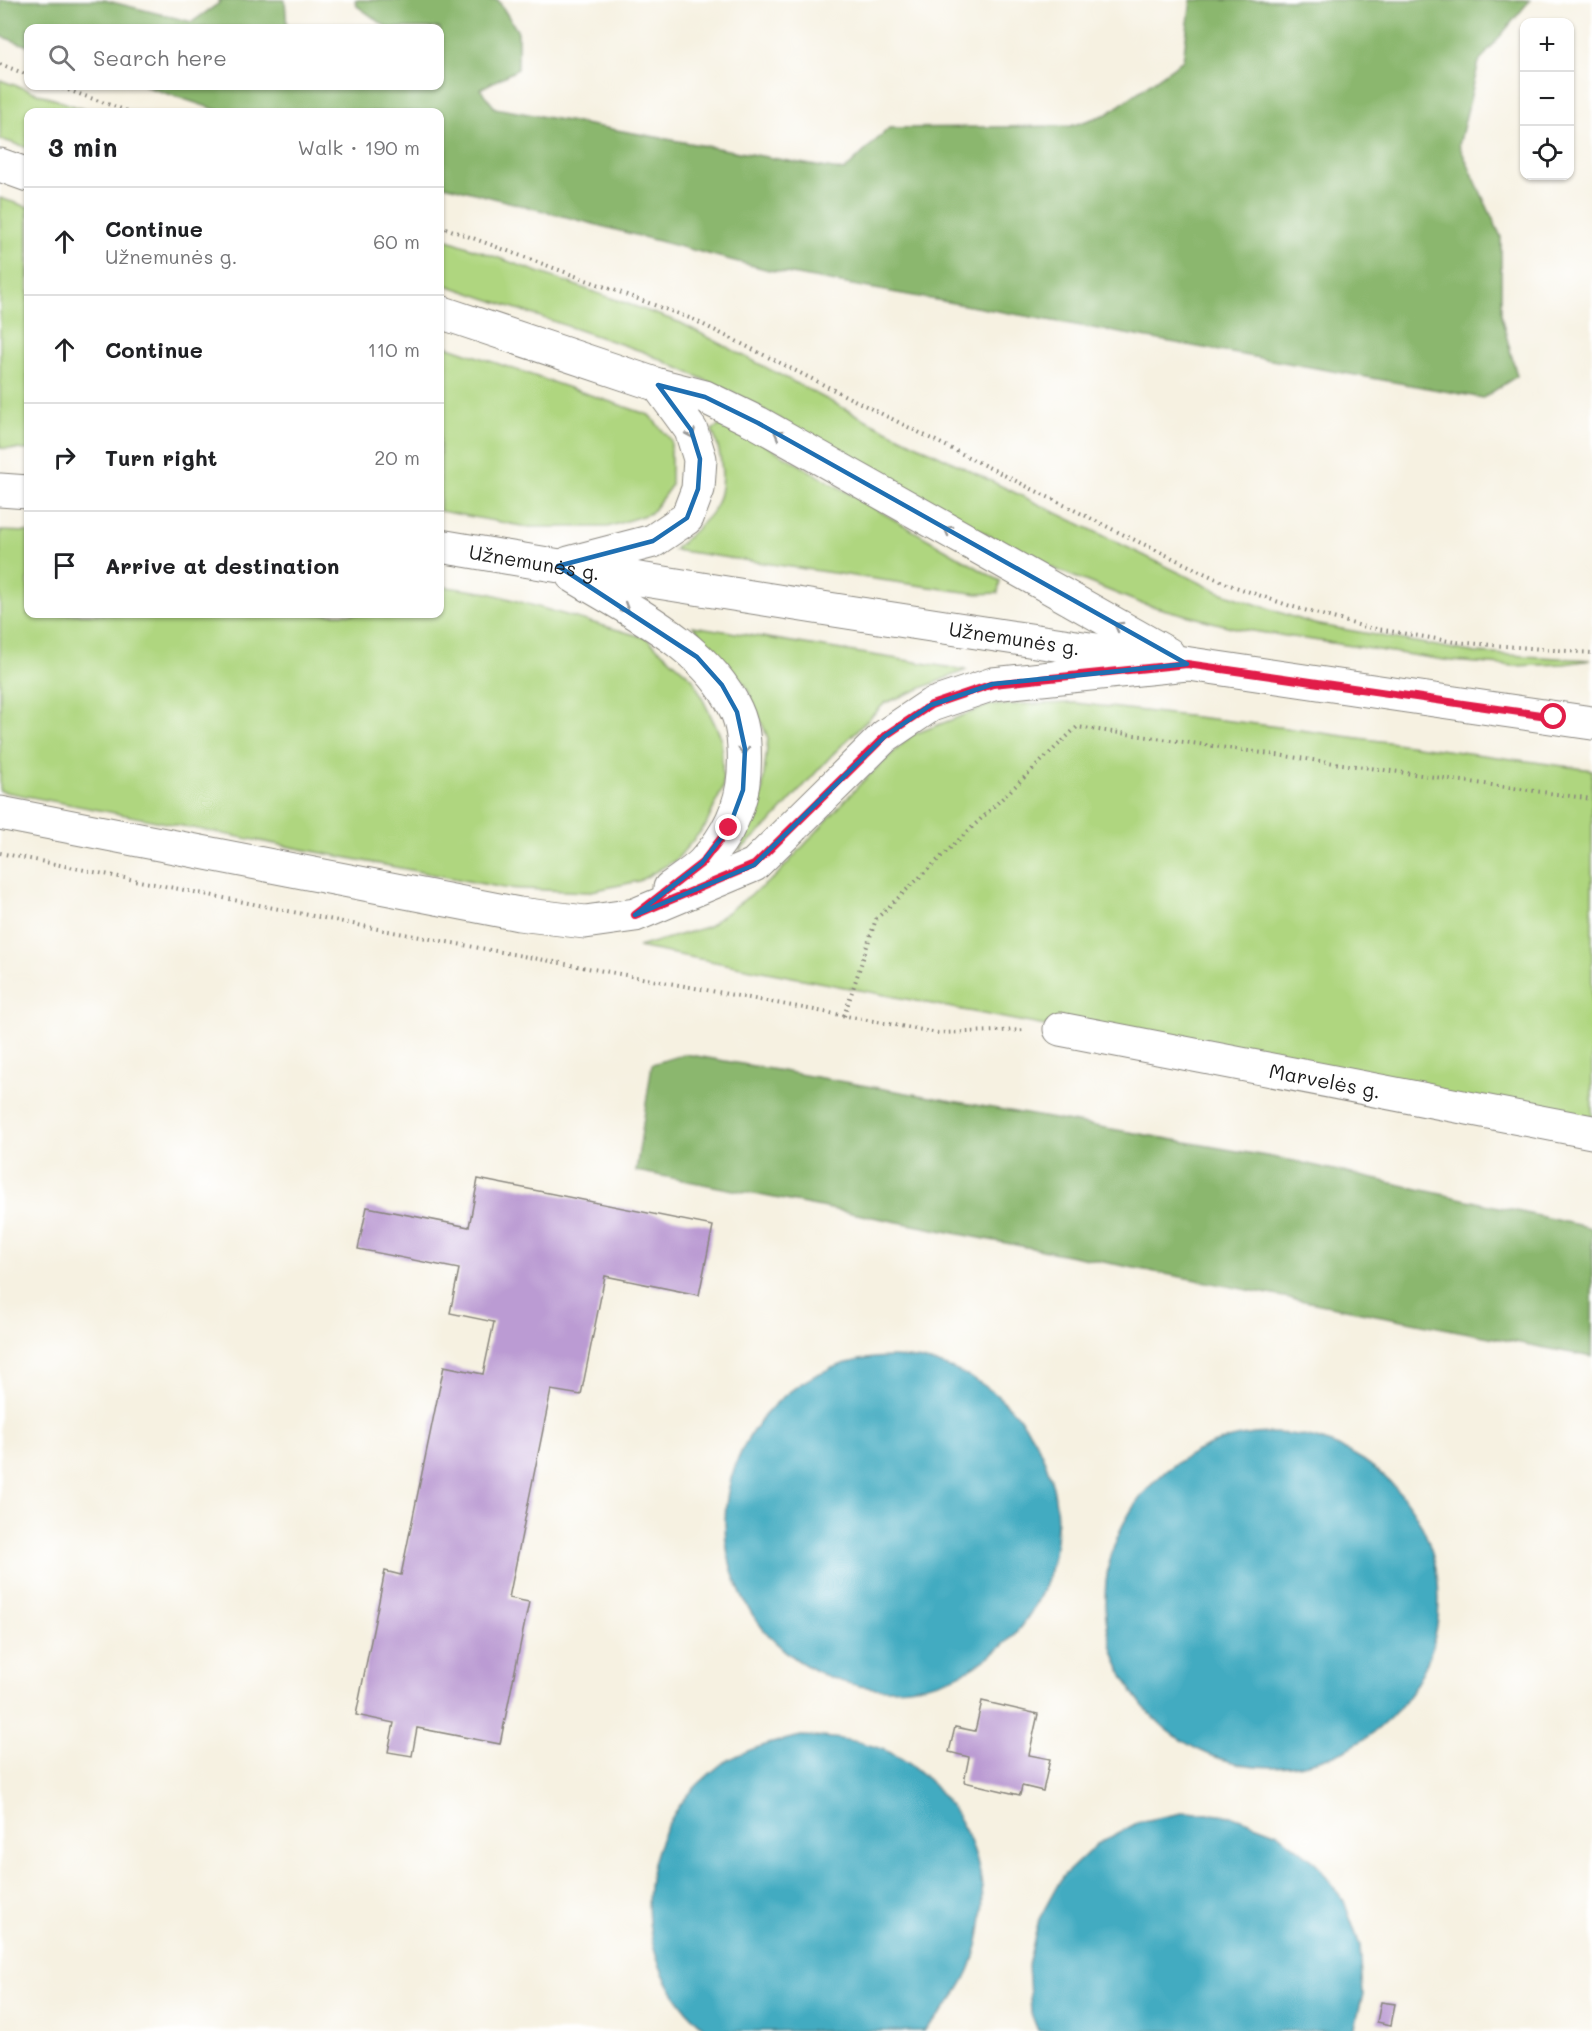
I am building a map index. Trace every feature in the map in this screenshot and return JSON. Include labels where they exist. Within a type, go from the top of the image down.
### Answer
[{"type":"main road","points":[[0,165],[24,174]]},
{"type":"main road","points":[[444,313],[658,385],[705,397],[758,423],[1187,664]]},
{"type":"main road","points":[[558,566],[653,541],[687,518],[698,489],[700,459],[691,430],[658,385]]},
{"type":"main road","points":[[0,490],[24,492]]},
{"type":"main road","name":"Užnemunės g.","points":[[444,547],[1187,664],[1592,723]]},
{"type":"main road","points":[[558,566],[657,627],[697,657],[722,685],[737,712],[745,749],[743,790],[729,828],[702,863],[635,915]]},
{"type":"main road","points":[[0,813],[519,915],[585,921],[635,915],[754,865],[885,736],[931,705],[993,684],[1187,664]]},
{"type":"main road","name":"Marvelės g.","points":[[1060,1029],[1592,1132]]},
{"type":"path","points":[[0,64],[24,73]]},
{"type":"path","points":[[68,90],[119,108]]},
{"type":"path","points":[[444,227],[692,319],[1118,532],[1238,587],[1290,606],[1365,627],[1455,642],[1592,653]]},
{"type":"path","points":[[844,1016],[876,919],[1077,727],[1592,799]]},
{"type":"highlighted area","points":[[658,385],[705,397],[758,423],[1187,664],[993,684],[931,705],[885,736],[754,865],[635,915],[702,863],[729,828],[743,790],[745,749],[737,712],[722,685],[697,657],[558,566],[653,541],[687,518],[698,489],[700,459],[691,430]]},
{"type":"green space","points":[[0,0],[104,0],[192,22],[219,3],[219,0],[285,0],[287,24],[24,24],[24,45],[0,36]]},
{"type":"green space","points":[[355,0],[498,0],[518,32],[518,69],[480,89],[495,108],[844,171],[889,128],[1071,126],[1107,114],[1183,60],[1191,0],[1530,0],[1479,62],[1459,145],[1501,237],[1501,316],[1517,376],[1483,398],[769,270],[444,185],[444,108],[211,108],[156,90],[444,90],[444,24],[382,24],[357,6]]},
{"type":"green space","points":[[0,80],[80,108],[24,108],[24,147],[0,139]]},
{"type":"green space","points":[[0,198],[24,206],[24,450],[0,448]]},
{"type":"green space","points":[[444,238],[681,323],[872,423],[1217,591],[1314,624],[1476,653],[1591,660],[1564,664],[1515,666],[1451,661],[1239,629],[1140,603],[1035,561],[733,393],[644,352],[444,284]]},
{"type":"green space","points":[[444,345],[649,415],[671,440],[671,486],[651,513],[608,527],[527,527],[444,512]]},
{"type":"green space","points":[[722,424],[738,429],[1000,581],[998,593],[978,594],[674,550],[707,519],[718,500],[722,469],[712,430]]},
{"type":"green space","points":[[0,531],[24,532],[24,618],[444,618],[444,587],[489,593],[646,638],[693,679],[721,737],[723,787],[706,825],[676,860],[639,881],[587,892],[504,888],[0,791]]},
{"type":"green space","points":[[693,626],[966,670],[885,703],[831,756],[769,824],[739,851],[762,794],[768,738],[746,686]]},
{"type":"green space","points":[[1075,703],[1256,724],[1592,770],[1592,1132],[638,947],[707,927],[775,877],[861,783],[912,735],[990,705]]},
{"type":"green space","points":[[685,1054],[1294,1161],[1592,1228],[1592,1357],[636,1171],[652,1064]]},
{"type":"water","points":[[875,1357],[907,1357],[939,1364],[969,1376],[997,1394],[1020,1417],[1045,1459],[1057,1507],[1054,1555],[1045,1587],[1020,1629],[997,1652],[969,1670],[939,1682],[907,1689],[875,1689],[843,1682],[813,1670],[785,1652],[762,1629],[744,1601],[732,1571],[725,1539],[725,1507],[732,1475],[744,1445],[762,1417],[785,1394],[813,1376],[843,1364]]},
{"type":"water","points":[[1272,1433],[1305,1437],[1336,1446],[1365,1461],[1390,1482],[1411,1507],[1426,1536],[1435,1567],[1439,1600],[1435,1633],[1426,1664],[1411,1693],[1390,1718],[1365,1739],[1336,1754],[1305,1763],[1272,1767],[1239,1763],[1208,1754],[1179,1739],[1154,1718],[1133,1693],[1118,1664],[1109,1633],[1105,1600],[1109,1567],[1118,1536],[1133,1507],[1154,1482],[1179,1461],[1208,1446],[1239,1437]]},
{"type":"water","points":[[801,1736],[862,1743],[900,1758],[933,1785],[959,1820],[969,1839],[982,1889],[982,1920],[978,1940],[973,1960],[959,1989],[924,2031],[708,2031],[682,2004],[663,1974],[652,1940],[648,1905],[652,1869],[663,1836],[681,1804],[706,1777],[723,1763],[752,1749]]},
{"type":"water","points":[[1186,1812],[1233,1816],[1278,1833],[1316,1863],[1344,1901],[1360,1946],[1363,1994],[1354,2031],[1038,2031],[1031,2013],[1028,1965],[1039,1919],[1062,1877],[1097,1844],[1139,1822]]},
{"type":"building","points":[[478,1179],[713,1226],[699,1295],[605,1276],[581,1395],[551,1390],[509,1598],[529,1602],[500,1744],[417,1728],[412,1756],[388,1752],[394,1723],[356,1715],[385,1571],[401,1575],[444,1366],[483,1374],[494,1322],[450,1313],[459,1269],[358,1249],[367,1207],[469,1227]]},
{"type":"building","points":[[982,1701],[1038,1714],[1029,1755],[1050,1759],[1043,1791],[1022,1786],[1020,1795],[964,1782],[969,1757],[949,1752],[955,1727],[975,1731]]},
{"type":"building","points":[[1381,2002],[1395,2004],[1391,2025],[1377,2022]]},
{"type":"route","points":[[729,828],[702,863],[635,915],[754,865],[885,736],[931,705],[993,684],[1187,664],[1554,717]]}]
